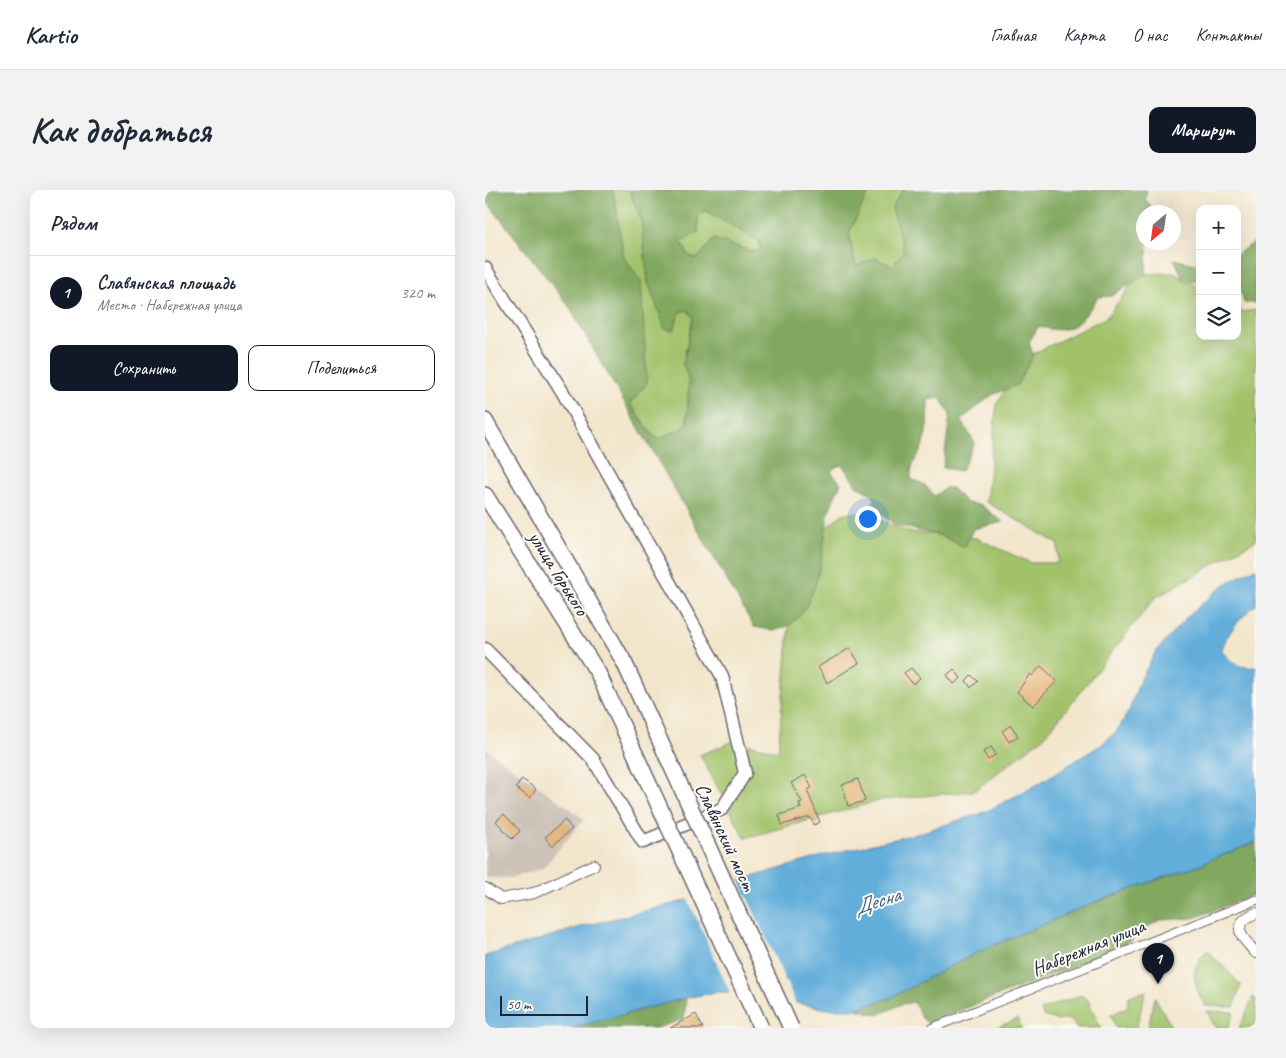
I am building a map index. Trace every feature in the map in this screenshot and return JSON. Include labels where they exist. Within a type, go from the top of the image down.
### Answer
[{"type":"main road","name":"Славянский мост","points":[[485,421],[623,662],[791,1028]]},
{"type":"main road","name":"улица Горького","points":[[485,495],[599,673],[761,1028]]},
{"type":"street","points":[[485,268],[562,391],[722,676],[745,772],[722,809],[643,842],[593,759],[485,649]]},
{"type":"street","points":[[485,888],[501,899],[533,893],[594,864]]},
{"type":"street","name":"Набережная улица","points":[[933,1028],[1256,900]]},
{"type":"street","points":[[1256,912],[1246,917],[1241,923],[1239,930],[1243,939],[1256,953]]},
{"type":"shaded area","points":[[485,748],[584,819],[543,868],[512,878],[485,878]]},
{"type":"green space","points":[[485,190],[613,190],[624,258],[641,282],[647,383],[630,403],[653,436],[659,439],[685,427],[689,381],[683,364],[693,318],[688,310],[679,312],[674,330],[665,329],[648,282],[641,219],[629,190],[870,190],[849,233],[856,266],[876,258],[893,266],[904,251],[892,208],[903,190],[1147,190],[1145,199],[1150,205],[1136,205],[1136,250],[1148,250],[1146,274],[1111,296],[1098,297],[1080,321],[1067,329],[1059,330],[1039,326],[1029,342],[1033,355],[1017,385],[992,395],[961,420],[975,443],[961,471],[943,468],[950,415],[940,398],[928,400],[928,418],[924,441],[913,465],[911,479],[925,485],[934,496],[945,488],[952,488],[967,503],[981,505],[1003,522],[973,529],[965,547],[939,535],[895,525],[874,508],[873,495],[857,486],[842,465],[835,467],[831,472],[841,483],[829,511],[821,562],[810,599],[801,614],[789,625],[774,630],[754,627],[568,305],[485,199]],"holes":[[[707,211],[760,242],[760,251],[750,251],[714,239],[697,259],[688,255],[681,241],[698,233],[698,214]]]},
{"type":"green space","points":[[613,190],[629,190],[641,219],[648,282],[674,330],[679,312],[688,310],[693,318],[683,364],[689,381],[685,427],[659,439],[653,436],[629,403],[641,282],[624,258]]},
{"type":"green space","points":[[870,190],[903,190],[893,208],[904,251],[893,266],[856,266],[849,233]]},
{"type":"green space","points":[[706,211],[760,242],[760,251],[750,251],[714,239],[697,259],[688,255],[681,241],[698,233],[698,214]]},
{"type":"green space","points":[[1256,241],[1256,303],[1244,303],[1241,291],[1241,251]]},
{"type":"green space","points":[[1174,259],[1196,264],[1196,281],[1185,282]]},
{"type":"green space","points":[[1174,273],[1196,286],[1196,340],[1241,340],[1241,312],[1256,310],[1256,540],[1155,598],[1045,736],[974,791],[882,800],[745,838],[700,755],[734,741],[778,751],[790,618],[824,530],[842,514],[861,512],[908,532],[976,538],[1031,563],[1058,563],[1058,544],[986,502],[997,403],[1025,358],[1107,317],[1139,274]]},
{"type":"green space","points":[[1256,842],[1256,894],[1194,918],[1160,920],[1140,931],[1126,946],[927,1023],[921,1017],[914,1002],[902,1004],[878,1015],[855,1009],[890,998],[980,951],[1098,901]]},
{"type":"green space","points":[[1207,950],[1241,985],[1234,1007],[1205,1006],[1201,998],[1196,984],[1195,971],[1201,957]]},
{"type":"green space","points":[[1146,991],[1136,1028],[1116,1028],[1111,1015],[1127,1007],[1129,996]]},
{"type":"green space","points":[[1081,995],[1088,1000],[1101,1028],[1076,1028],[1071,1020],[1059,1021],[1043,1016],[1041,1010]]},
{"type":"green space","points":[[1155,997],[1172,1028],[1148,1028]]},
{"type":"green space","points":[[1253,997],[1256,999],[1256,1028],[1239,1028]]},
{"type":"green space","points":[[686,998],[684,1019],[657,1028],[572,1028]]},
{"type":"green space","points":[[1207,1011],[1234,1012],[1228,1028],[1215,1028]]},
{"type":"green space","points":[[1018,1019],[1022,1028],[995,1028]]},
{"type":"water","name":"Десна","points":[[1256,568],[1256,605],[1235,625],[1227,637],[1222,650],[1228,658],[1240,666],[1256,667],[1256,842],[1098,901],[980,951],[890,998],[855,1009],[826,1009],[742,992],[717,992],[686,998],[572,1028],[485,1028],[485,956],[581,927],[684,901],[742,880],[826,855],[916,834],[985,812],[1033,787],[1101,745],[1116,732],[1129,711],[1139,683],[1155,653],[1187,617],[1225,584]]},
{"type":"pier","points":[[739,879],[797,1006],[731,995],[687,897]]},
{"type":"building","points":[[850,648],[859,663],[827,683],[818,667]]},
{"type":"building","points":[[1041,666],[1057,681],[1033,706],[1017,692],[1030,674],[1032,676]]},
{"type":"building","points":[[911,668],[920,678],[913,684],[904,673]]},
{"type":"building","points":[[954,669],[961,678],[954,684],[947,675]]},
{"type":"building","points":[[971,675],[978,681],[971,688],[966,681]]},
{"type":"building","points":[[1011,725],[1018,736],[1009,742],[1002,731]]},
{"type":"building","points":[[991,747],[996,754],[988,760],[983,752]]},
{"type":"building","points":[[805,775],[812,788],[807,790],[820,822],[814,825],[810,817],[782,825],[779,815],[801,808],[799,803],[802,802],[791,783]]},
{"type":"building","points":[[522,779],[536,789],[530,798],[516,788]]},
{"type":"building","points":[[858,779],[865,801],[848,806],[842,785]]},
{"type":"building","points":[[504,814],[520,831],[512,839],[496,821]]},
{"type":"building","points":[[565,820],[572,829],[552,846],[545,837]]},
{"type":"building","points":[[696,1014],[703,1028],[670,1028]]},
{"type":"place","name":"Славянская площадь","points":[[1158,984]]}]
